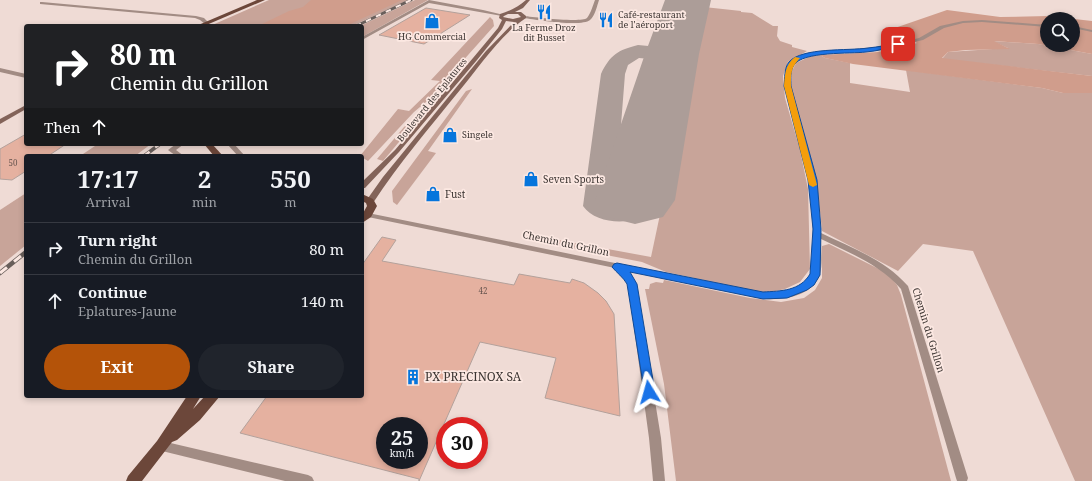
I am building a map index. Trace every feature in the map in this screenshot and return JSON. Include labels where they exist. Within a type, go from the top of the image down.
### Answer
[{"type":"main road","points":[[207,23],[262,0]]},
{"type":"main road","points":[[503,18],[522,7],[528,0]]},
{"type":"main road","points":[[522,7],[522,17]]},
{"type":"main road","points":[[510,13],[522,17]]},
{"type":"main road","points":[[503,18],[522,17]]},
{"type":"main road","name":"Boulevard des Eplatures","points":[[366,199],[484,58],[510,28],[522,17]]},
{"type":"main road","name":"Boulevard des Eplatures","points":[[364,184],[397,151],[500,28],[503,18]]},
{"type":"main road","points":[[0,122],[24,108]]},
{"type":"main road","points":[[210,146],[217,154]]},
{"type":"main road","points":[[365,217],[372,209],[366,199]]},
{"type":"main road","points":[[133,481],[162,446],[193,398]]},
{"type":"main road","points":[[162,446],[211,398]]},
{"type":"street","points":[[522,17],[574,22],[584,21],[589,18],[597,0]]},
{"type":"street","points":[[364,38],[430,1],[483,10],[503,18]]},
{"type":"street","points":[[42,2],[196,17],[207,23]]},
{"type":"street","points":[[817,234],[812,180],[788,86],[788,72],[793,61],[812,54],[888,47],[921,39],[942,27],[963,22],[982,21],[1040,25]]},
{"type":"street","points":[[1080,28],[1092,31]]},
{"type":"street","points":[[0,70],[24,76]]},
{"type":"street","points":[[178,146],[171,150],[178,154]]},
{"type":"street","points":[[232,146],[240,154]]},
{"type":"street","name":"Chemin du Grillon","points":[[365,217],[601,262],[617,267],[763,296],[787,295],[804,288],[810,282],[815,275],[817,234],[886,268],[897,277],[905,288],[962,478]]},
{"type":"street","points":[[617,267],[626,274],[632,284],[655,438],[659,481]]},
{"type":"street","points":[[162,446],[308,481]]},
{"type":"shaded area","points":[[269,0],[408,0],[356,24],[215,24]]},
{"type":"shaded area","points":[[311,0],[402,0],[350,24],[262,24],[289,11],[303,7]]},
{"type":"shaded area","points":[[415,0],[428,0],[364,36],[364,24]]},
{"type":"shaded area","points":[[704,7],[752,13],[773,26],[778,26],[777,36],[780,41],[792,45],[792,47],[807,51],[788,62],[783,76],[785,98],[800,150],[808,189],[810,269],[800,282],[785,289],[767,293],[750,290],[666,272],[642,262],[534,241],[537,236],[651,257]]},
{"type":"shaded area","points":[[947,10],[1000,17],[1040,16],[1040,44],[994,41],[1010,49],[948,52],[942,58],[1092,76],[1092,93],[1063,93],[1042,88],[853,64],[825,58],[820,55],[878,52],[917,43],[889,30]]},
{"type":"shaded area","points":[[490,17],[493,20],[494,26],[426,102],[414,112],[368,161],[364,158],[364,154],[362,154],[398,109],[409,111],[440,81],[431,80]]},
{"type":"shaded area","points":[[1080,20],[1092,21],[1092,54],[1080,52]]},
{"type":"shaded area","points":[[992,41],[1040,44],[1040,52],[1080,52],[1092,54],[1092,76],[942,59],[948,52],[1008,48]]},
{"type":"shaded area","points":[[820,55],[825,58],[850,63],[850,83],[910,92],[906,70],[1042,88],[1063,93],[1092,93],[1092,481],[1075,481],[973,251],[923,244],[898,271],[822,231],[818,193],[791,87],[792,71],[796,63],[811,56]]},
{"type":"shaded area","points":[[472,89],[428,151],[436,153],[397,205],[393,202],[392,191],[466,91]]},
{"type":"shaded area","points":[[425,111],[383,161],[377,159],[404,127]]},
{"type":"shaded area","points":[[95,146],[148,146],[138,154],[83,154]]},
{"type":"shaded area","points":[[24,194],[24,247],[0,266],[0,210]]},
{"type":"shaded area","points":[[829,244],[887,273],[897,285],[901,295],[951,481],[676,481],[664,384],[645,289],[649,289],[650,284],[656,282],[663,283],[664,280],[750,298],[781,302],[804,298],[815,290],[822,278],[822,246]]},
{"type":"building","name":"HG Commercial","points":[[426,8],[470,15],[424,44],[379,35]]},
{"type":"building","points":[[24,135],[24,146],[63,146],[51,154],[24,154],[24,172],[12,180],[0,179],[0,149]]},
{"type":"building","name":"PX PRECINOX SA","points":[[382,237],[396,240],[382,261],[514,285],[519,274],[570,283],[572,279],[584,283],[606,301],[614,314],[620,416],[545,398],[556,358],[480,342],[447,417],[436,417],[436,442],[428,460],[428,417],[376,417],[376,468],[240,433],[266,398],[364,398],[364,262]]},
{"type":"building","name":"PX PRECINOX SA","points":[[380,469],[424,469],[419,481],[419,479]]},
{"type":"taxiway","points":[[638,51],[672,54]]},
{"type":"taxiway","points":[[631,53],[618,62],[613,74],[599,206],[607,210],[626,212],[635,200]]},
{"type":"runway","points":[[635,200],[672,54],[688,0]]},
{"type":"railway","points":[[360,24],[411,0]]},
{"type":"railway","points":[[147,154],[157,146]]},
{"type":"railway","points":[[0,273],[24,254]]},
{"type":"slow traffic","points":[[797,58],[793,61],[788,72],[787,79],[789,95],[813,185]]},
{"type":"place","name":"La Ferme Droz dit Busset","points":[[544,12]]},
{"type":"place","name":"Café-restaurant de l'aéroport","points":[[606,20]]},
{"type":"place","name":"HG Commercial","points":[[432,21]]},
{"type":"place","name":"Singele","points":[[450,135]]},
{"type":"place","name":"Seven Sports","points":[[531,179]]},
{"type":"place","name":"Fust","points":[[433,194]]},
{"type":"place","name":"PX PRECINOX SA","points":[[413,377]]},
{"type":"route","points":[[649,392],[632,284],[623,270],[617,267],[763,296],[787,295],[804,288],[815,275],[817,229],[812,180],[789,95],[787,79],[788,72],[793,61],[812,54],[867,50],[898,44]]}]
